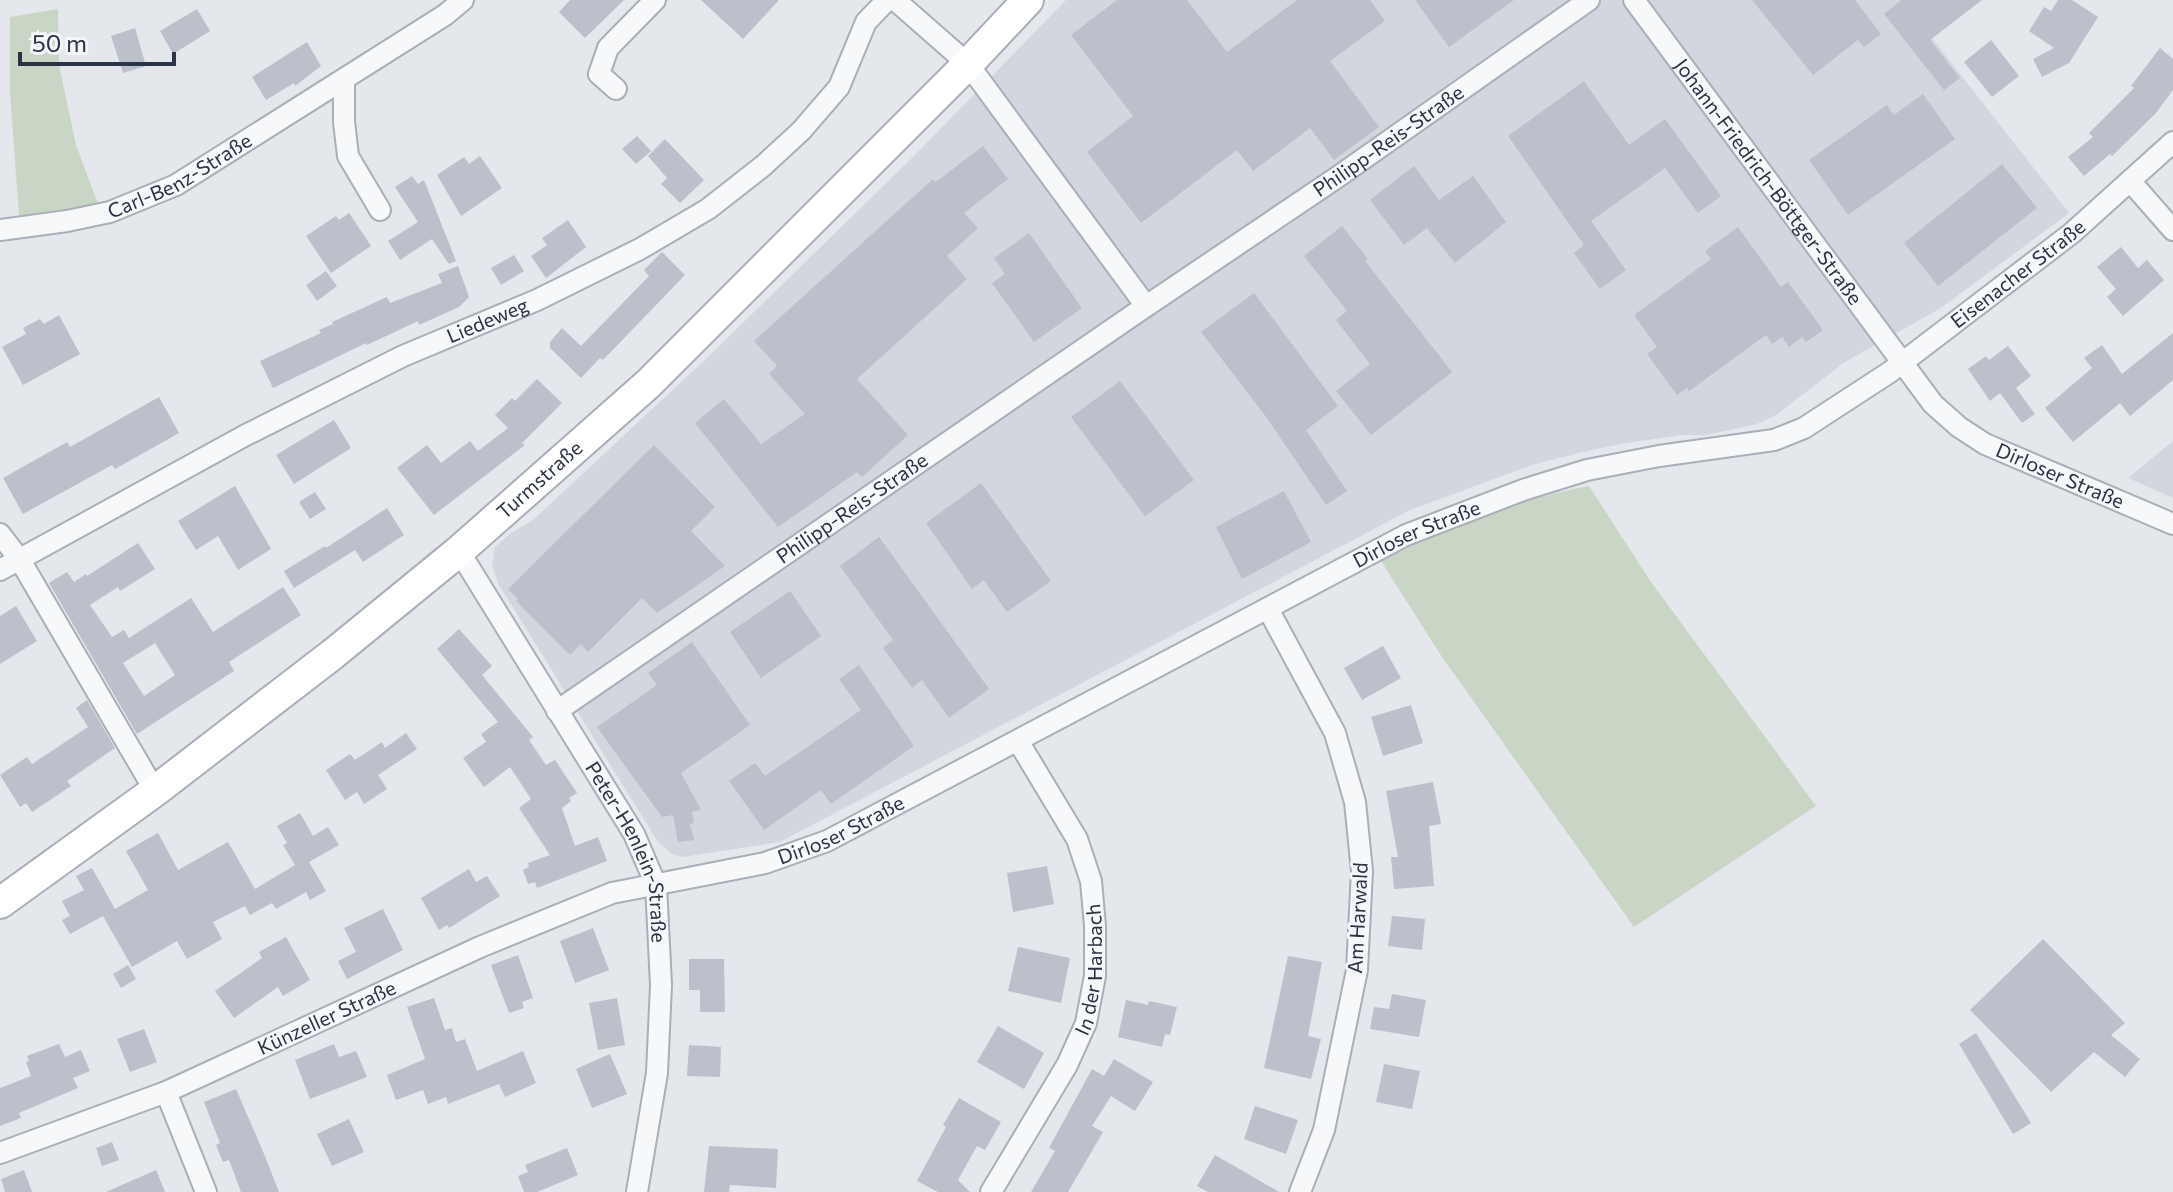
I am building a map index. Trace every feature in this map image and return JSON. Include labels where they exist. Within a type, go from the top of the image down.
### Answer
[{"type":"main road","name":"Turmstraße","points":[[0,903],[262,711],[459,551],[648,384],[1028,0]]},
{"type":"street","name":"Carl-Benz-Straße","points":[[0,230],[110,212],[176,185],[445,15],[463,0]]},
{"type":"street","points":[[616,89],[599,74],[608,48],[655,0]]},
{"type":"street","name":"Liedeweg","points":[[0,570],[244,436],[403,356],[550,294],[640,249],[708,209],[763,166],[839,87],[866,22],[887,0]]},
{"type":"street","points":[[895,0],[968,64],[1146,306]]},
{"type":"street","name":"Philipp-Reis-Straße","points":[[557,711],[1339,176],[1589,0]]},
{"type":"street","name":"Johann-Friedrich-Böttger-Straße","points":[[1634,0],[1901,364]]},
{"type":"street","points":[[344,79],[348,156],[380,210]]},
{"type":"street","name":"Eisenacher Straße","points":[[1901,364],[2072,233],[2173,142]]},
{"type":"street","points":[[2131,182],[2173,230]]},
{"type":"street","name":"Dirloser Straße","points":[[656,885],[765,863],[827,841],[1406,535],[1555,479],[1623,462],[1774,440],[1804,428],[1901,364],[1933,404],[1985,444],[2173,524]]},
{"type":"street","points":[[0,534],[20,560],[155,791]]},
{"type":"street","name":"Peter-Henlein-Straße","points":[[459,551],[634,834],[656,885],[661,985],[657,1073],[637,1192]]},
{"type":"street","name":"Am Harwald","points":[[1268,609],[1335,733],[1355,802],[1362,871],[1357,970],[1324,1130],[1300,1192]]},
{"type":"street","name":"In der Harbach","points":[[991,1192],[1067,1065],[1086,1023],[1095,976],[1091,881],[1082,853],[1077,839],[1018,741]]},
{"type":"street","name":"Künzeller Straße","points":[[0,1153],[166,1092],[480,947],[612,893],[656,885]]},
{"type":"street","points":[[166,1092],[206,1192]]},
{"type":"shaded area","points":[[1066,0],[1902,0],[2069,213],[1941,308],[1845,362],[1776,415],[1757,424],[1706,435],[1682,435],[1579,453],[1535,464],[1410,510],[780,842],[682,857],[672,854],[658,842],[499,585],[492,566],[495,547],[533,520],[708,357],[913,157]]},
{"type":"shaded area","points":[[2173,441],[2173,498],[2128,478]]},
{"type":"green space","points":[[58,9],[59,65],[76,145],[98,204],[19,216],[10,92],[10,17]]},
{"type":"green space","points":[[1589,486],[1651,582],[1816,806],[1634,927],[1440,654],[1381,561],[1482,516],[1535,498]]},
{"type":"building","points":[[570,0],[624,0],[585,38],[559,12]]},
{"type":"building","points":[[701,0],[779,0],[743,39]]},
{"type":"building","points":[[1117,0],[1187,0],[1227,52],[1297,0],[1370,0],[1385,21],[1330,61],[1379,127],[1334,160],[1310,128],[1253,171],[1237,150],[1141,223],[1087,152],[1133,116],[1071,35]]},
{"type":"building","points":[[1415,0],[1514,0],[1449,47]]},
{"type":"building","points":[[1752,0],[1855,0],[1881,34],[1864,47],[1858,40],[1813,75]]},
{"type":"building","points":[[1901,0],[1982,0],[1930,40],[1960,78],[1944,90],[1884,14]]},
{"type":"building","points":[[2058,0],[2072,0],[2098,17],[2069,63],[2042,77],[2033,59],[2054,48],[2029,31],[2044,7],[2051,11]]},
{"type":"building","points":[[197,9],[210,31],[173,54],[160,31]]},
{"type":"building","points":[[135,28],[146,66],[123,73],[111,36]]},
{"type":"building","points":[[1991,40],[2019,76],[1992,97],[1964,62]]},
{"type":"building","points":[[307,42],[321,66],[295,86],[294,83],[266,100],[252,77]]},
{"type":"building","points":[[2160,48],[2173,59],[2173,90],[2155,114],[2112,156],[2110,154],[2084,176],[2068,157],[2093,137],[2089,133],[2134,88],[2131,86]]},
{"type":"building","points":[[1584,81],[1629,145],[1665,119],[1721,196],[1698,213],[1665,168],[1591,221],[1626,270],[1600,289],[1574,253],[1584,245],[1508,136]]},
{"type":"building","points":[[1923,94],[1955,139],[1848,215],[1809,160],[1887,105],[1894,115]]},
{"type":"building","points":[[637,136],[651,151],[636,164],[622,149]]},
{"type":"building","points":[[665,139],[704,180],[680,203],[661,184],[667,178],[648,156]]},
{"type":"building","points":[[983,146],[1008,179],[964,213],[978,228],[947,256],[967,279],[857,379],[908,435],[862,477],[857,472],[778,527],[695,423],[724,399],[761,444],[805,414],[769,374],[777,366],[754,341],[933,179],[936,182]]},
{"type":"building","points":[[480,156],[502,188],[461,216],[437,175],[464,157],[469,164]]},
{"type":"building","points":[[2002,164],[2037,208],[1938,286],[1904,243]]},
{"type":"building","points":[[1414,166],[1439,200],[1473,176],[1506,222],[1455,263],[1427,228],[1404,245],[1370,200]]},
{"type":"building","points":[[412,176],[418,184],[424,180],[456,261],[449,264],[432,239],[400,260],[388,241],[418,222],[395,187]]},
{"type":"building","points":[[349,213],[371,246],[331,273],[306,236],[336,216],[339,220]]},
{"type":"building","points":[[568,220],[586,247],[546,278],[531,256],[547,245],[542,238]]},
{"type":"building","points":[[1342,226],[1368,259],[1365,261],[1452,372],[1371,435],[1336,391],[1370,364],[1336,320],[1347,311],[1304,256]]},
{"type":"building","points":[[1738,227],[1781,287],[1788,282],[1823,330],[1806,342],[1802,337],[1789,347],[1782,337],[1772,344],[1766,335],[1689,391],[1687,388],[1677,395],[1647,354],[1657,347],[1634,315],[1711,259],[1705,251]]},
{"type":"building","points":[[1029,233],[1082,308],[1034,342],[992,283],[1005,274],[994,258]]},
{"type":"building","points":[[2121,247],[2138,268],[2147,260],[2164,280],[2123,316],[2107,297],[2116,289],[2097,267]]},
{"type":"building","points":[[662,252],[685,275],[603,360],[600,358],[581,378],[550,348],[550,342],[562,328],[581,346],[649,276],[644,270]]},
{"type":"building","points":[[514,255],[524,271],[501,285],[491,268]]},
{"type":"building","points":[[458,266],[469,297],[459,307],[366,343],[273,388],[260,361],[321,333],[319,330],[332,322],[387,297],[390,303],[442,283],[438,274]]},
{"type":"building","points":[[326,271],[337,286],[317,301],[306,285]]},
{"type":"building","points":[[1254,293],[1338,406],[1306,430],[1347,491],[1326,505],[1267,418],[1201,332]]},
{"type":"building","points":[[59,315],[80,354],[23,385],[2,347],[26,334],[23,328],[40,319],[44,324]]},
{"type":"building","points":[[2173,333],[2173,380],[2130,416],[2120,403],[2073,442],[2045,408],[2092,368],[2084,358],[2102,345],[2122,374]]},
{"type":"building","points":[[2008,346],[2031,376],[2016,388],[2035,414],[2022,423],[2000,393],[1990,401],[1968,369],[1986,356],[1989,360]]},
{"type":"building","points":[[537,379],[562,403],[522,443],[525,445],[434,515],[397,468],[427,445],[441,463],[470,441],[478,451],[508,428],[495,415]]},
{"type":"building","points":[[1120,381],[1194,480],[1145,516],[1071,417]]},
{"type":"building","points":[[159,397],[179,433],[115,469],[112,465],[23,514],[3,478],[67,442],[70,447]]},
{"type":"building","points":[[334,420],[351,448],[294,484],[276,455]]},
{"type":"building","points":[[654,445],[715,507],[691,531],[725,566],[657,613],[642,598],[588,652],[581,644],[570,655],[508,589]]},
{"type":"building","points":[[981,483],[1051,581],[1007,612],[984,580],[972,589],[926,523]]},
{"type":"building","points":[[235,486],[271,549],[238,570],[218,536],[196,550],[178,521]]},
{"type":"building","points":[[1284,491],[1311,542],[1242,579],[1216,527]]},
{"type":"building","points":[[315,492],[326,509],[310,519],[299,502]]},
{"type":"building","points":[[387,508],[404,535],[363,562],[355,550],[294,588],[284,571]]},
{"type":"building","points":[[879,537],[989,689],[949,718],[922,680],[912,688],[883,648],[893,640],[840,566]]},
{"type":"building","points":[[138,543],[155,569],[90,605],[112,637],[124,630],[129,638],[191,598],[213,632],[283,587],[301,615],[229,662],[234,671],[137,734],[49,583],[67,572],[74,582]],"holes":[[[155,643],[175,675],[144,696],[123,663]]]},
{"type":"building","points":[[790,591],[821,636],[761,678],[730,632]]},
{"type":"building","points":[[16,606],[37,641],[0,664],[0,616]]},
{"type":"building","points":[[459,629],[492,666],[482,675],[533,737],[529,740],[546,765],[555,760],[577,793],[562,808],[575,846],[598,837],[607,861],[537,888],[535,882],[528,884],[523,870],[529,867],[528,863],[550,855],[519,808],[531,799],[510,767],[484,787],[463,758],[486,742],[481,734],[498,722],[437,649]]},
{"type":"building","points":[[692,642],[750,725],[681,773],[701,810],[692,812],[694,823],[690,824],[694,840],[678,842],[673,815],[662,817],[597,727],[657,685],[648,673]]},
{"type":"building","points":[[1383,646],[1401,678],[1362,700],[1344,668]]},
{"type":"building","points":[[859,665],[914,746],[831,804],[821,790],[764,830],[729,781],[755,763],[765,776],[861,710],[839,679]]},
{"type":"building","points":[[87,700],[115,748],[67,781],[71,786],[32,812],[26,803],[20,807],[0,775],[27,757],[32,764],[88,727],[76,708]]},
{"type":"building","points":[[1411,705],[1423,743],[1383,756],[1371,717]]},
{"type":"building","points":[[406,733],[417,749],[378,775],[387,789],[364,804],[357,792],[345,800],[326,770],[350,754],[355,760],[382,742],[385,748]]},
{"type":"building","points":[[1433,782],[1441,824],[1429,826],[1434,886],[1394,889],[1391,857],[1398,857],[1386,791]]},
{"type":"building","points":[[300,813],[313,836],[328,827],[339,845],[309,862],[326,891],[310,900],[306,892],[276,909],[272,903],[250,915],[245,906],[213,922],[222,939],[187,959],[177,941],[132,967],[103,916],[70,934],[62,920],[70,916],[62,901],[84,890],[76,876],[92,868],[115,909],[148,890],[126,851],[158,833],[178,870],[228,842],[255,889],[295,865],[283,845],[287,843],[277,826]]},
{"type":"building","points":[[1047,866],[1054,904],[1013,912],[1007,873]]},
{"type":"building","points":[[469,869],[476,882],[487,876],[500,896],[449,928],[447,925],[439,930],[421,898]]},
{"type":"building","points":[[383,909],[403,950],[347,979],[338,961],[356,952],[344,928]]},
{"type":"building","points":[[1392,916],[1425,919],[1422,950],[1388,946]]},
{"type":"building","points":[[593,928],[609,970],[575,983],[560,941]]},
{"type":"building","points":[[286,937],[310,980],[283,996],[278,987],[234,1018],[215,991],[262,958],[259,952]]},
{"type":"building","points":[[2043,939],[2125,1023],[2111,1035],[2140,1059],[2125,1077],[2094,1052],[2051,1092],[1970,1010]]},
{"type":"building","points":[[1018,947],[1070,958],[1061,1003],[1008,991]]},
{"type":"building","points":[[518,955],[533,998],[522,1002],[524,1008],[509,1013],[491,965]]},
{"type":"building","points":[[1288,956],[1322,962],[1308,1036],[1321,1039],[1311,1079],[1264,1068]]},
{"type":"building","points":[[689,959],[724,959],[725,1012],[700,1012],[700,990],[689,990]]},
{"type":"building","points":[[128,965],[136,979],[121,988],[113,974]]},
{"type":"building","points":[[1392,994],[1426,1000],[1419,1037],[1370,1029],[1374,1007],[1389,1009]]},
{"type":"building","points":[[434,998],[445,1030],[452,1028],[456,1042],[465,1039],[477,1071],[523,1051],[536,1083],[505,1097],[499,1084],[448,1104],[446,1097],[428,1104],[423,1090],[396,1100],[387,1075],[425,1059],[407,1007]]},
{"type":"building","points":[[617,998],[625,1045],[598,1050],[589,1003]]},
{"type":"building","points":[[1126,1000],[1177,1007],[1170,1035],[1165,1034],[1162,1047],[1118,1037]]},
{"type":"building","points":[[998,1026],[1044,1053],[1024,1089],[977,1062]]},
{"type":"building","points":[[144,1029],[157,1062],[130,1072],[117,1039]]},
{"type":"building","points":[[1976,1033],[2031,1123],[2013,1134],[1959,1044]]},
{"type":"building","points":[[59,1044],[65,1057],[81,1050],[90,1071],[73,1078],[78,1088],[19,1113],[21,1118],[0,1126],[0,1088],[31,1076],[27,1056]]},
{"type":"building","points":[[334,1044],[339,1057],[356,1051],[367,1077],[310,1099],[295,1060]]},
{"type":"building","points":[[689,1045],[721,1047],[720,1077],[687,1076]]},
{"type":"building","points":[[610,1054],[627,1094],[592,1108],[576,1069]]},
{"type":"building","points":[[1114,1059],[1153,1082],[1135,1111],[1111,1096],[1092,1126],[1103,1132],[1068,1192],[1031,1192],[1055,1151],[1049,1148],[1092,1069],[1104,1076]]},
{"type":"building","points":[[1384,1064],[1420,1071],[1412,1109],[1376,1102]]},
{"type":"building","points":[[236,1089],[279,1192],[241,1192],[229,1160],[223,1162],[216,1145],[220,1143],[204,1102]]},
{"type":"building","points":[[959,1098],[1001,1122],[985,1150],[977,1146],[958,1180],[970,1192],[938,1192],[917,1181]]},
{"type":"building","points":[[1255,1106],[1298,1120],[1286,1154],[1244,1139]]},
{"type":"building","points":[[349,1119],[364,1152],[332,1166],[317,1134]]},
{"type":"building","points":[[112,1142],[119,1160],[102,1166],[96,1148]]},
{"type":"building","points":[[709,1146],[778,1149],[776,1188],[730,1185],[729,1192],[704,1192]]},
{"type":"building","points":[[567,1148],[578,1175],[537,1192],[524,1192],[518,1176],[528,1172],[525,1165]]},
{"type":"building","points":[[1215,1155],[1279,1192],[1208,1192],[1197,1186]]},
{"type":"building","points":[[24,1170],[32,1192],[5,1192],[1,1179]]},
{"type":"building","points":[[156,1170],[165,1192],[106,1192]]}]
